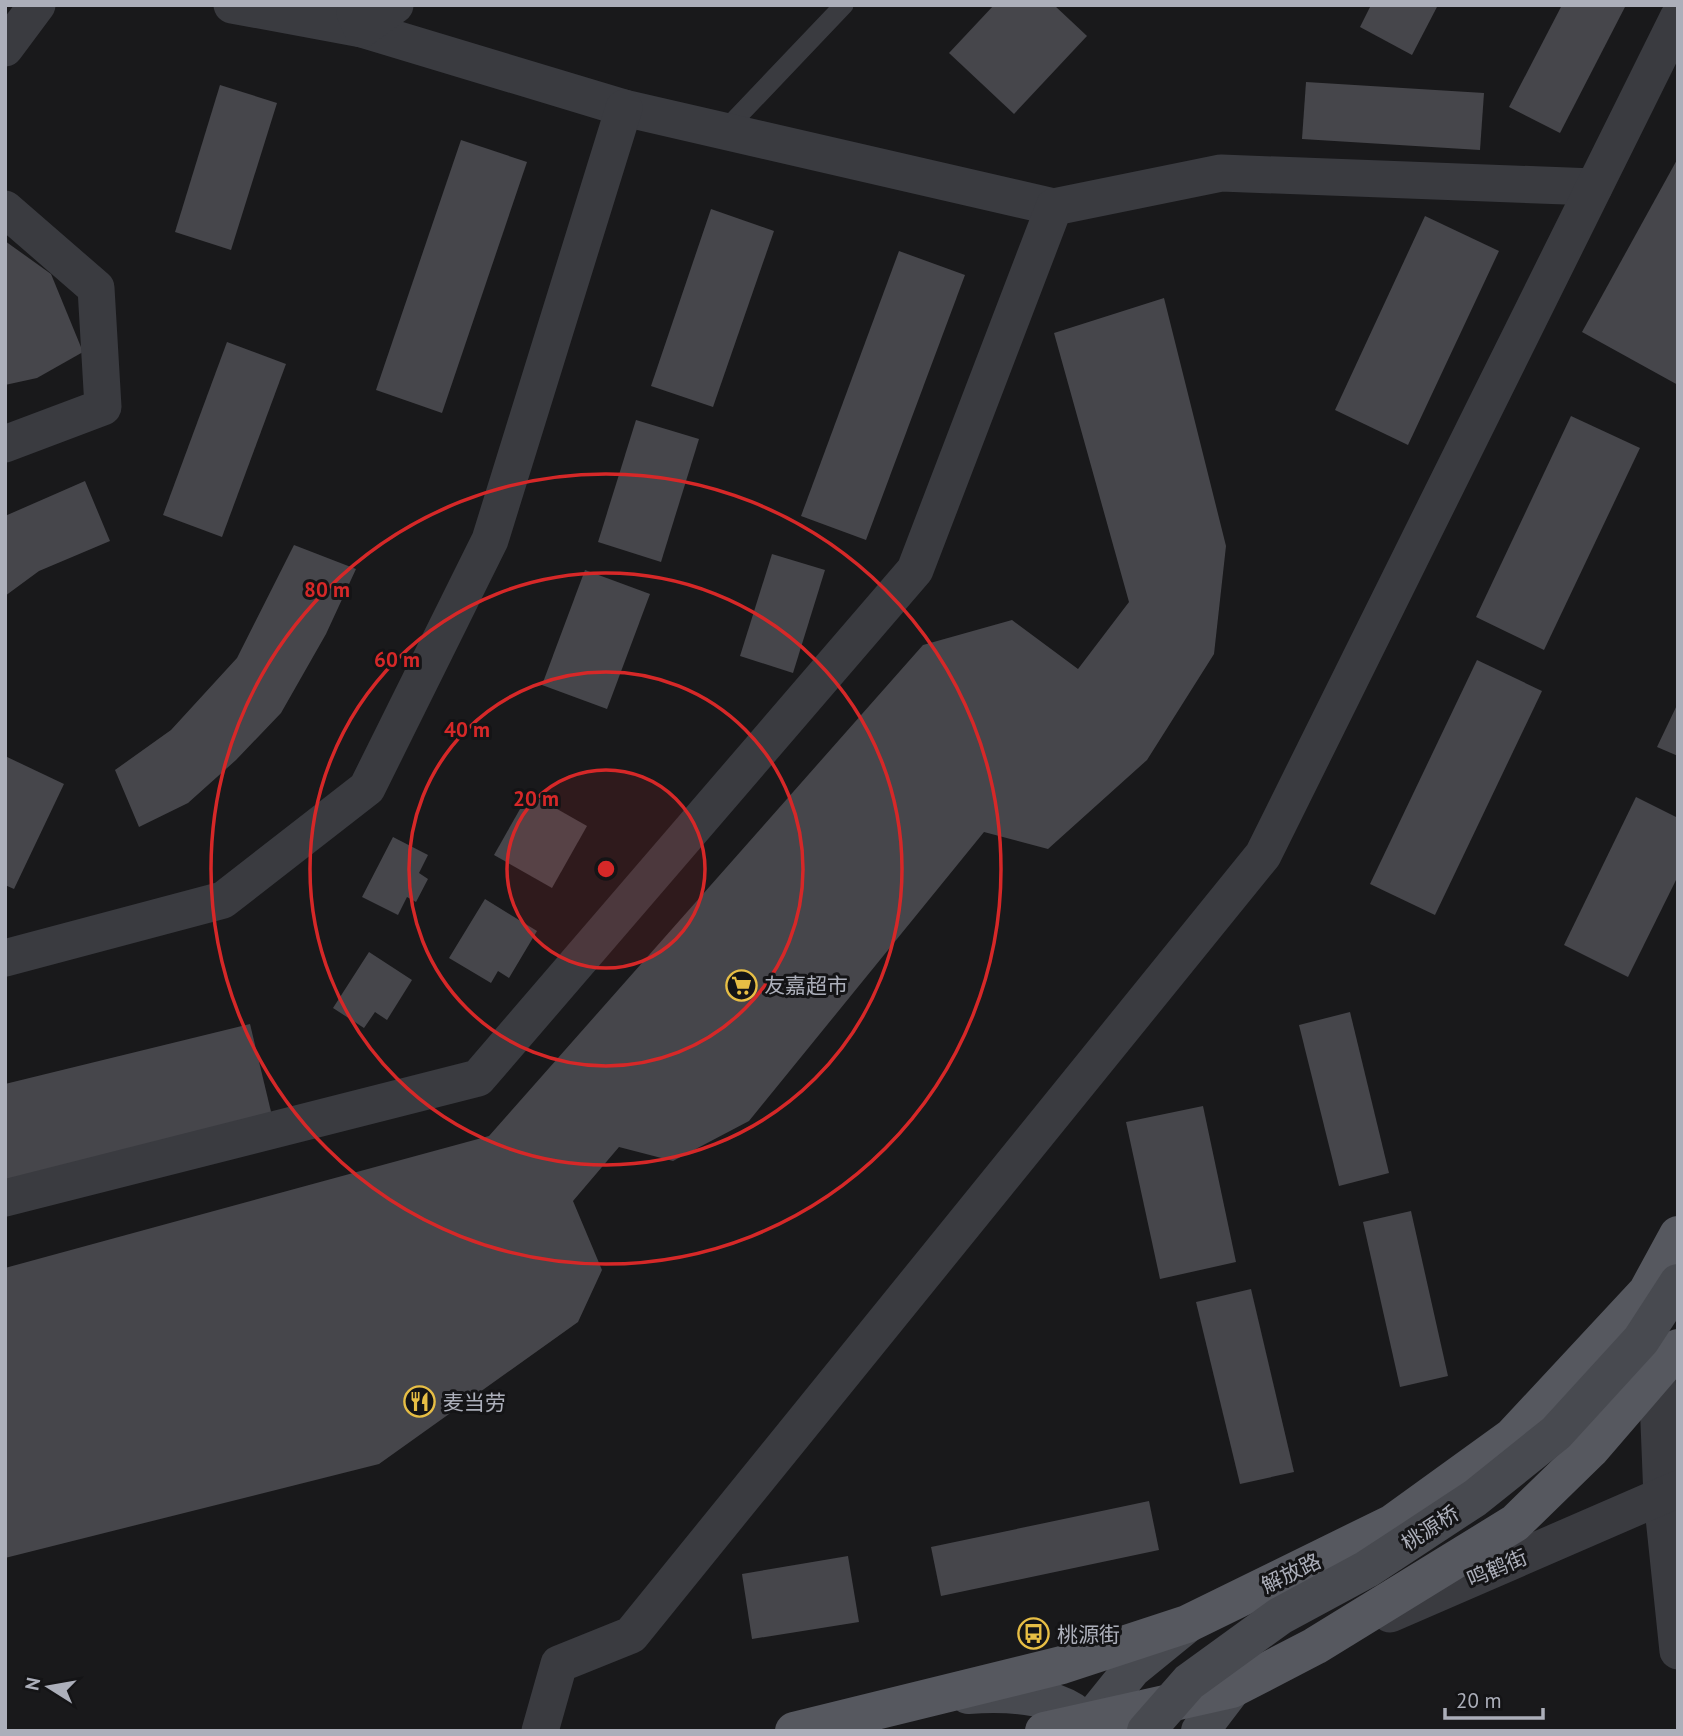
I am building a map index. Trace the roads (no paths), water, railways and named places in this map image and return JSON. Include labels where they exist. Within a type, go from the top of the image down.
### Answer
[{"type":"main road","name":"解放路","points":[[794,1731],[942,1697],[1062,1665],[1187,1623],[1393,1523],[1511,1437],[1647,1293],[1678,1235]]},
{"type":"main road","name":"桃源桥","points":[[1146,1731],[1189,1682],[1280,1616],[1367,1569],[1475,1498],[1556,1433],[1641,1340],[1678,1283]]},
{"type":"main road","points":[[1044,1731],[1086,1728],[1232,1689],[1315,1646],[1516,1523],[1590,1450],[1668,1361]]},
{"type":"main road","points":[[1086,1728],[1132,1669],[1187,1623]]},
{"type":"main road","points":[[1200,1731],[1232,1689]]},
{"type":"main road","points":[[942,1697],[1003,1692],[1023,1695],[1056,1704],[1086,1728]]},
{"type":"street","points":[[5,48],[37,5]]},
{"type":"street","points":[[232,5],[357,17],[624,108],[1054,207],[1221,173],[1594,187]]},
{"type":"street","points":[[357,17],[395,5]]},
{"type":"street","points":[[540,1731],[559,1664],[632,1635],[1263,855],[1678,18]]},
{"type":"street","points":[[5,958],[223,900],[367,788],[490,540],[624,108]]},
{"type":"street","points":[[5,1198],[478,1078],[915,569],[1054,207]]},
{"type":"street","points":[[5,209],[96,288],[103,407],[5,444]]},
{"type":"street","points":[[1668,1361],[1670,1494],[1678,1651]]},
{"type":"street","name":"鸣鹤街","points":[[1315,1646],[1670,1494]]},
{"type":"lane","points":[[724,131],[844,5]]},
{"type":"place","name":"友嘉超市","points":[[741,985]]},
{"type":"place","name":"麦当劳","points":[[420,1402]]},
{"type":"place","name":"桃源街","points":[[1034,1634]]}]
